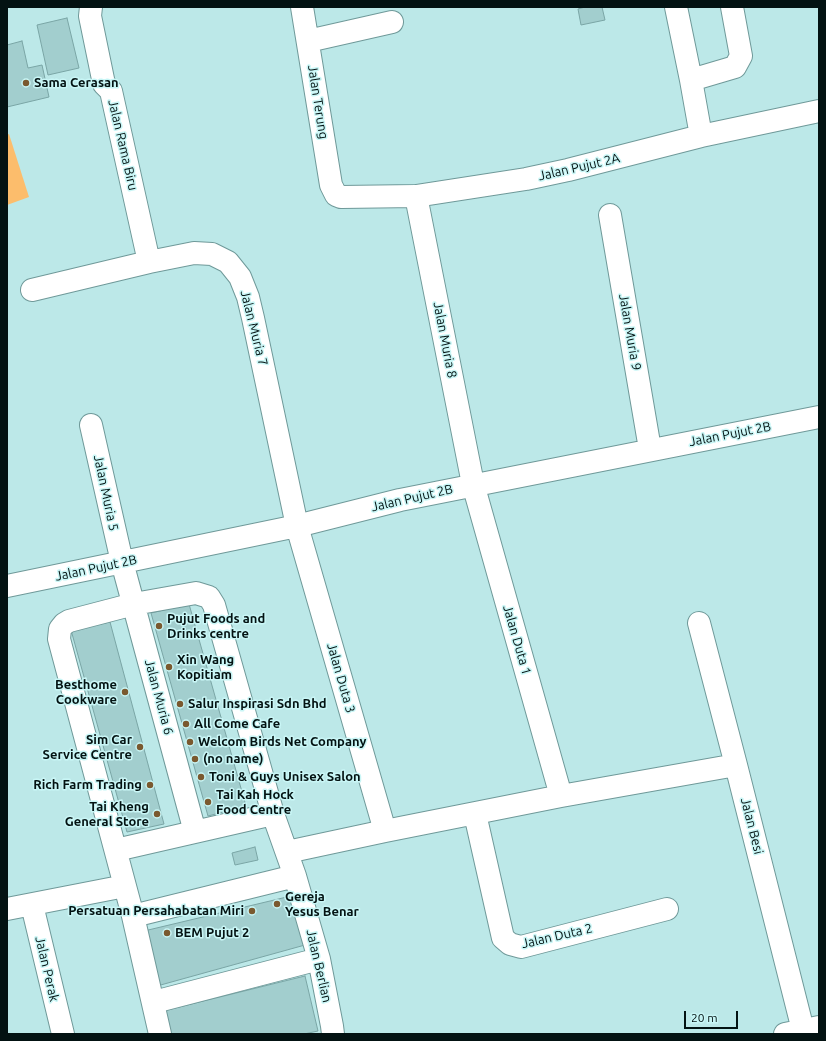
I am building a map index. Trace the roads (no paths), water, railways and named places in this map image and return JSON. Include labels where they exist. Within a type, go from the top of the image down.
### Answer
[{"type":"street","name":"Jalan Rama Biru","points":[[91,7],[90,16],[104,84],[111,92],[149,262]]},
{"type":"street","name":"Jalan Terung","points":[[302,7],[331,185],[336,195]]},
{"type":"street","points":[[676,7],[701,136]]},
{"type":"street","points":[[691,80],[735,68],[741,56],[732,7]]},
{"type":"street","points":[[308,41],[392,22]]},
{"type":"street","name":"Jalan Pujut 2A","points":[[336,195],[346,198],[416,196],[533,178],[701,136],[819,110]]},
{"type":"street","name":"Jalan Muria 8","points":[[416,196],[473,484]]},
{"type":"street","name":"Jalan Muria 9","points":[[610,215],[650,449]]},
{"type":"street","name":"Jalan Muria 7","points":[[32,290],[149,262],[194,253],[212,254],[228,262],[240,277],[248,296],[297,526]]},
{"type":"street","name":"Jalan Pujut 2B","points":[[7,586],[297,526],[400,500],[473,484],[819,417]]},
{"type":"street","name":"Jalan Muria 5","points":[[91,425],[122,562]]},
{"type":"street","name":"Jalan Duta 1","points":[[473,484],[561,796]]},
{"type":"street","name":"Jalan Duta 3","points":[[297,526],[385,831]]},
{"type":"street","name":"Jalan Muria 6","points":[[122,562],[195,832]]},
{"type":"street","name":"Jalan Berlian","points":[[134,604],[196,593],[209,597],[214,605],[273,814],[295,876],[319,959],[332,1026],[332,1034]]},
{"type":"street","points":[[134,604],[69,621],[64,624],[60,630],[59,639],[133,916],[154,1002],[160,1034]]},
{"type":"street","name":"Jalan Besi","points":[[699,623],[803,1031]]},
{"type":"street","points":[[287,852],[561,796],[736,765]]},
{"type":"street","points":[[116,850],[273,814]]},
{"type":"street","name":"Jalan Duta 2","points":[[475,814],[503,938],[510,944],[521,947],[667,909]]},
{"type":"street","points":[[133,916],[295,876]]},
{"type":"street","points":[[7,909],[125,886]]},
{"type":"street","name":"Jalan Perak","points":[[32,905],[63,1034]]},
{"type":"street","points":[[154,1002],[319,959]]},
{"type":"place","name":"Sama Cerasan","points":[[26,83]]},
{"type":"place","name":"Pujut Foods and Drinks centre","points":[[159,626]]},
{"type":"place","name":"Xin Wang Kopitiam","points":[[169,667]]},
{"type":"place","name":"Besthome Cookware","points":[[125,692]]},
{"type":"place","name":"Salur Inspirasi Sdn Bhd","points":[[180,704]]},
{"type":"place","name":"All Come Cafe","points":[[186,724]]},
{"type":"place","name":"Welcom Birds Net Company","points":[[190,742]]},
{"type":"place","name":"Sim Car Service Centre","points":[[140,747]]},
{"type":"place","name":"(no name)","points":[[195,759]]},
{"type":"place","name":"Toni & Guys Unisex Salon","points":[[201,777]]},
{"type":"place","name":"Rich Farm Trading","points":[[150,785]]},
{"type":"place","name":"Tai Kah Hock Food Centre","points":[[208,802]]},
{"type":"place","name":"Tai Kheng General Store","points":[[157,814]]},
{"type":"place","name":"Gereja Yesus Benar","points":[[277,904]]},
{"type":"place","name":"Persatuan Persahabatan Miri","points":[[252,911]]},
{"type":"place","name":"BEM Pujut 2","points":[[167,933]]}]
